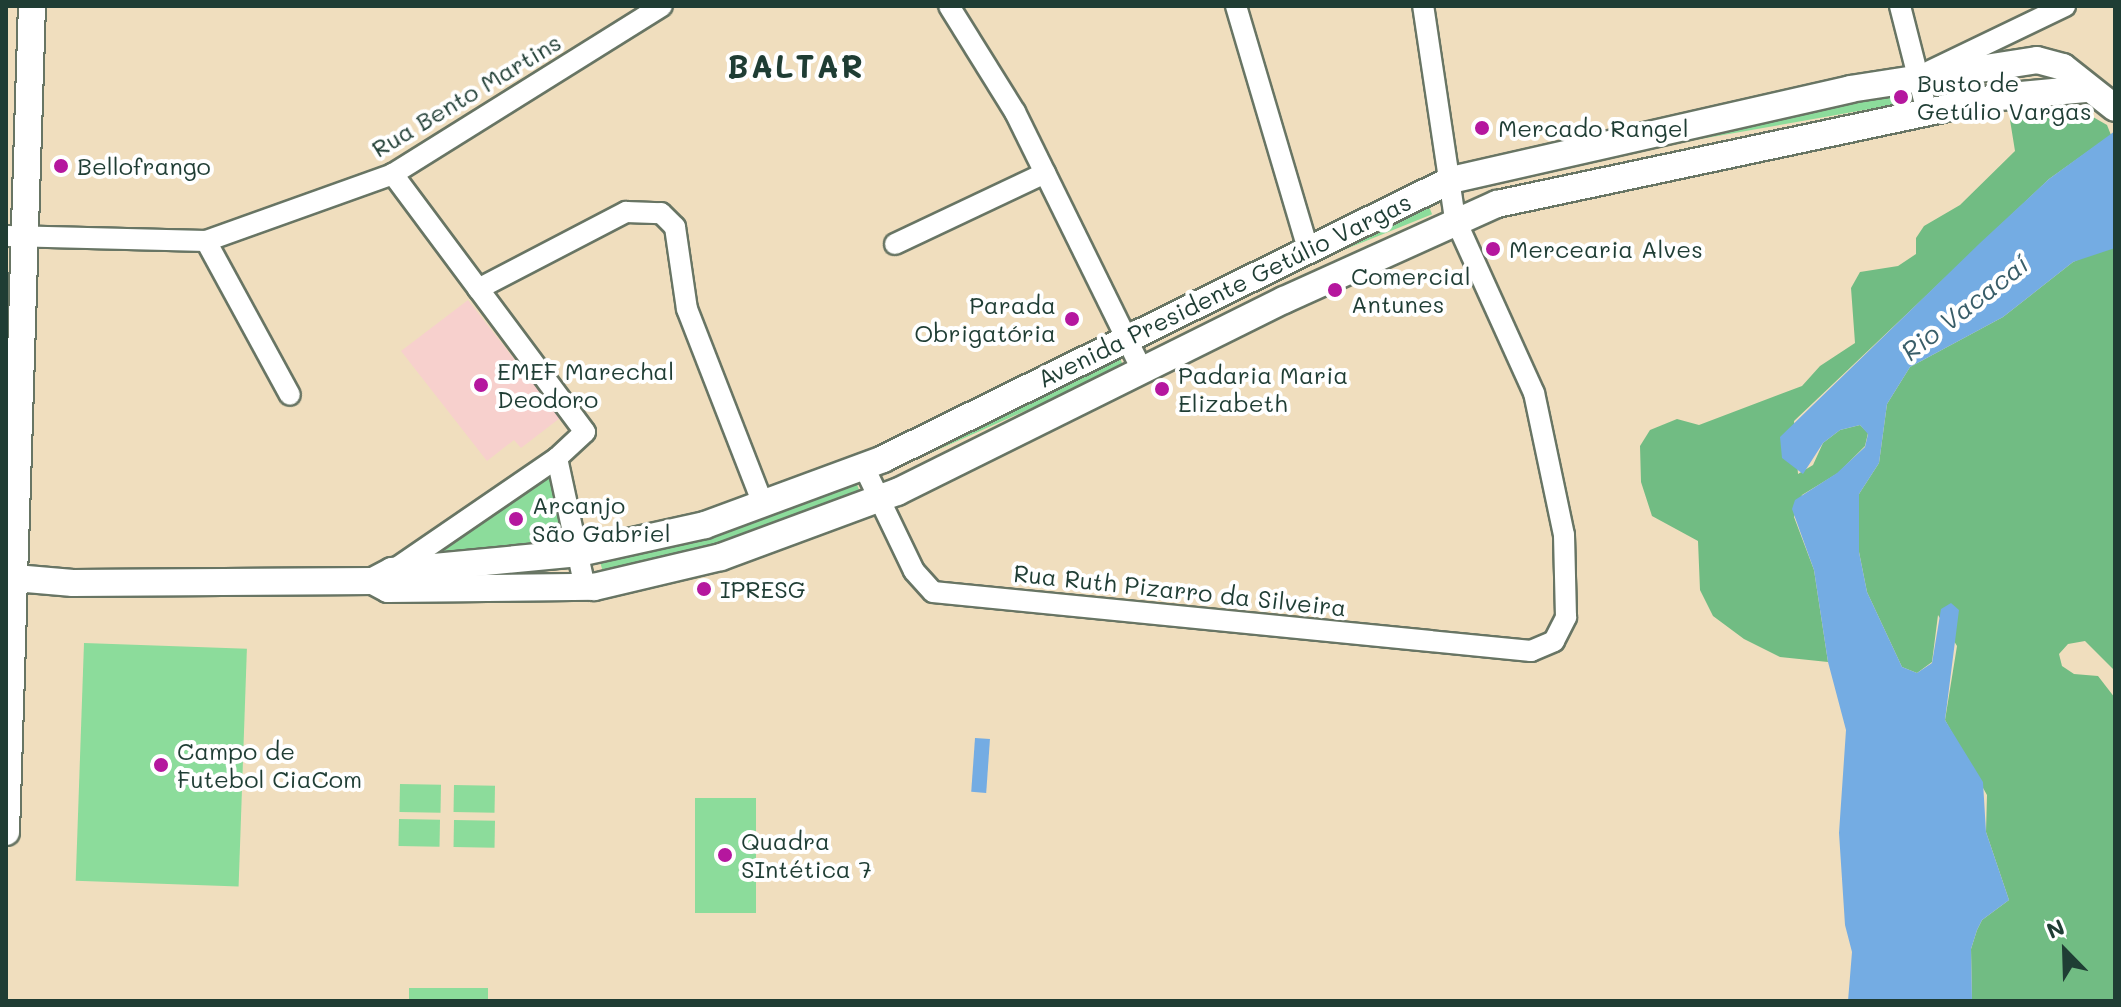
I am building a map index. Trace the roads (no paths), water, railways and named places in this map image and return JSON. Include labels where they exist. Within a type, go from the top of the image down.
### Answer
[{"type":"main road","points":[[6,832],[14,236],[32,6]]},
{"type":"main road","name":"Avenida Presidente Getúlio Vargas","points":[[384,580],[579,553],[705,525],[864,467],[1451,180],[1919,76],[2037,60],[2063,67],[2086,89],[2115,108]]},
{"type":"main road","name":"Avenida Presidente Getúlio Vargas","points":[[10,578],[73,583],[384,580],[585,587],[721,557],[877,499],[1455,219],[1497,204],[1927,112],[2046,89],[2086,89]]},
{"type":"street","name":"Rua Bento Martins","points":[[14,236],[206,241],[393,174],[662,6]]},
{"type":"street","points":[[949,6],[1015,112],[1142,370]]},
{"type":"street","points":[[1236,6],[1308,249]]},
{"type":"street","points":[[1423,6],[1455,219]]},
{"type":"street","points":[[1900,6],[1927,112]]},
{"type":"street","points":[[1919,76],[2065,6]]},
{"type":"street","points":[[895,244],[1045,173]]},
{"type":"street","points":[[384,580],[557,458],[585,432],[393,174]]},
{"type":"street","points":[[478,289],[626,212],[661,213],[675,227],[687,309],[763,504]]},
{"type":"street","name":"Rua Ruth Pizarro da Silveira","points":[[877,499],[914,571],[933,592],[1531,651],[1554,641],[1566,617],[1564,535],[1534,393],[1455,219]]},
{"type":"street","points":[[206,241],[290,395]]},
{"type":"street","points":[[557,458],[585,587]]},
{"type":"street","points":[[864,467],[877,499]]},
{"type":"water","name":"Rio Vacacaí","points":[[2115,131],[2115,248],[2073,262],[2003,317],[1910,367],[1887,404],[1879,463],[1859,494],[1859,552],[1867,592],[1902,667],[1917,673],[1932,663],[1941,609],[1951,603],[1959,610],[1945,720],[1983,782],[1986,832],[2009,900],[1982,920],[1977,930],[1971,949],[1972,1001],[1848,1001],[1852,952],[1845,925],[1839,833],[1846,730],[1828,662],[1814,570],[1792,509],[1795,500],[1837,473],[1865,447],[1868,434],[1860,425],[1840,430],[1823,443],[1803,474],[1782,458],[1780,437],[2049,179]]},
{"type":"water","points":[[975,738],[990,739],[986,793],[971,792]]},
{"type":"place","name":"Busto de Getúlio Vargas","points":[[1901,97]]},
{"type":"place","name":"Mercado Rangel","points":[[1482,128]]},
{"type":"place","name":"Bellofrango","points":[[61,166]]},
{"type":"place","name":"Mercearia Alves","points":[[1493,249]]},
{"type":"place","name":"Comercial Antunes","points":[[1335,290]]},
{"type":"place","name":"Parada Obrigatória","points":[[1072,319]]},
{"type":"place","name":"EMEF Marechal Deodoro","points":[[481,385]]},
{"type":"place","name":"Padaria Maria Elizabeth","points":[[1162,389]]},
{"type":"place","name":"Arcanjo São Gabriel","points":[[516,519]]},
{"type":"place","name":"IPRESG","points":[[704,589]]},
{"type":"place","name":"Campo de Futebol CiaCom","points":[[161,765]]},
{"type":"place","name":"Quadra SIntética 7","points":[[725,855]]},
{"type":"district","name":"BALTAR","points":[[796,65]]}]
